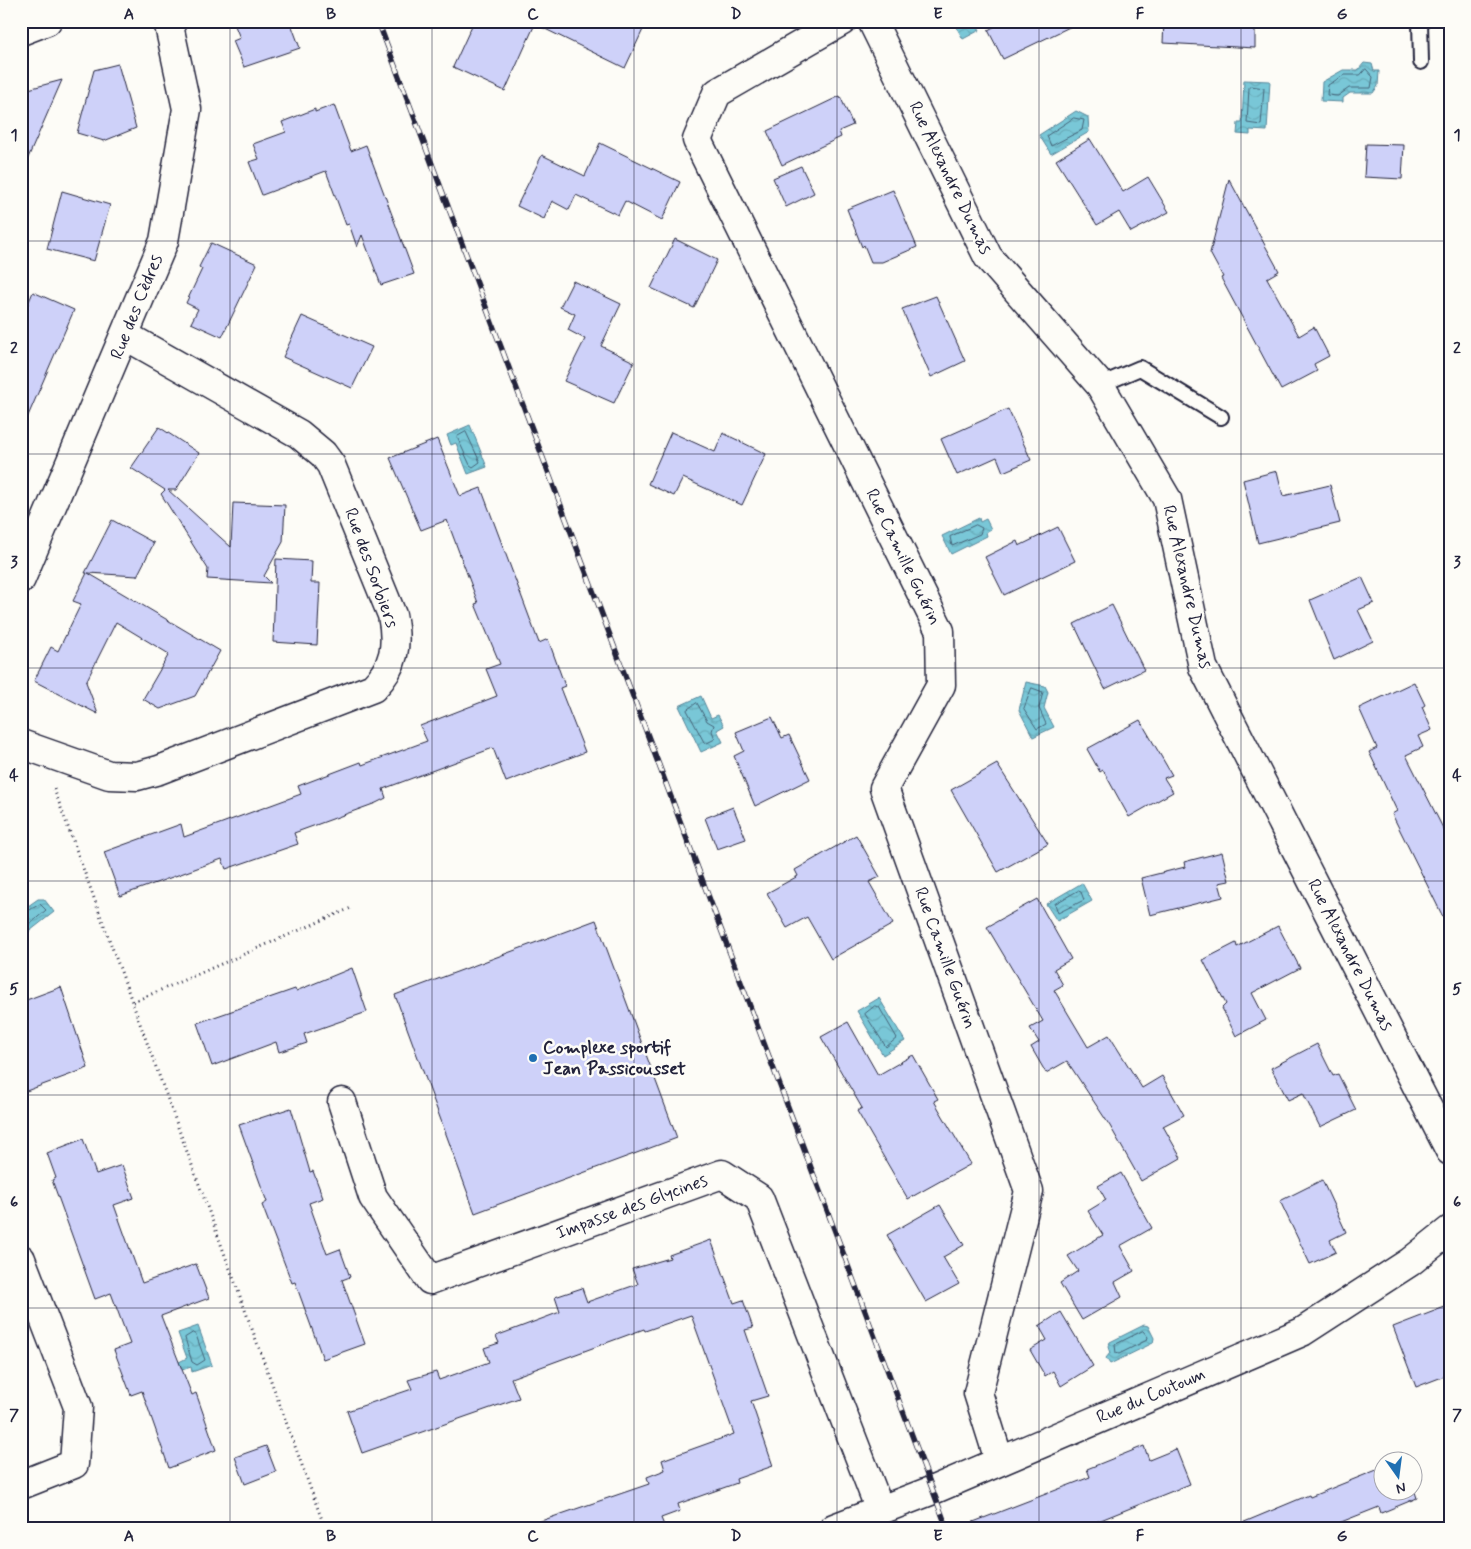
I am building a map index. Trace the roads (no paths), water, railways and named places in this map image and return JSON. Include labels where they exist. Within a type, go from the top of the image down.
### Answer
[{"type":"street","points":[[21,31],[47,21]]},
{"type":"street","name":"Rue des Cèdres","points":[[21,579],[126,336],[164,242],[187,109],[168,21]]},
{"type":"street","name":"Rue Camille Guérin","points":[[842,21],[717,93],[697,140],[940,631],[942,685],[884,788],[1029,1191],[978,1393],[999,1460]]},
{"type":"street","name":"Rue Alexandre Dumas","points":[[872,21],[988,257],[1100,385],[1167,499],[1203,667],[1450,1151]]},
{"type":"street","name":"Rue des Sorbiers","points":[[31,747],[109,775],[137,776],[159,770],[373,688],[384,677],[394,655],[396,633],[392,615],[338,481],[323,454],[299,434],[126,336]]},
{"type":"street","name":"Impasse des Glycines","points":[[342,1102],[373,1197],[430,1280],[722,1174],[759,1198],[880,1510]]},
{"type":"street","name":"Rue du Coutoum","points":[[834,1528],[933,1490],[999,1460],[1302,1332],[1410,1262],[1450,1230]]},
{"type":"street","points":[[21,1259],[78,1407],[74,1464],[21,1485]]},
{"type":"lane","points":[[1420,21],[1420,62]]},
{"type":"lane","points":[[1100,385],[1140,368],[1221,417]]},
{"type":"water","points":[[953,21],[975,21],[980,30],[963,39]]},
{"type":"water","points":[[1364,63],[1372,64],[1374,71],[1379,71],[1378,86],[1373,93],[1350,93],[1343,98],[1343,102],[1321,101],[1322,82],[1343,70],[1358,70]]},
{"type":"water","points":[[1244,80],[1270,81],[1267,131],[1250,130],[1250,135],[1237,134],[1238,123],[1242,123]]},
{"type":"water","points":[[1076,111],[1088,117],[1089,132],[1051,154],[1039,135]]},
{"type":"water","points":[[470,425],[487,467],[468,474],[456,443],[451,445],[447,435]]},
{"type":"water","points":[[979,518],[980,522],[986,519],[991,529],[986,532],[987,536],[951,554],[942,536]]},
{"type":"water","points":[[1026,682],[1045,686],[1048,692],[1044,708],[1054,727],[1033,737],[1019,710]]},
{"type":"water","points":[[701,696],[711,718],[718,715],[724,726],[717,730],[723,742],[701,752],[679,706]]},
{"type":"water","points":[[1082,883],[1092,901],[1057,921],[1046,904]]},
{"type":"water","points":[[38,899],[44,899],[54,912],[21,938],[21,911]]},
{"type":"water","points":[[879,998],[905,1041],[883,1055],[857,1011]]},
{"type":"water","points":[[1144,1325],[1148,1326],[1154,1338],[1153,1343],[1110,1364],[1106,1358],[1110,1353],[1108,1347],[1110,1342]]},
{"type":"water","points":[[198,1326],[212,1365],[192,1372],[191,1367],[182,1370],[179,1362],[187,1358],[178,1333]]},
{"type":"railway","points":[[378,21],[947,1528]]},
{"type":"place","name":"Complexe sportif Jean Passicousset","points":[[533,1058]]}]
